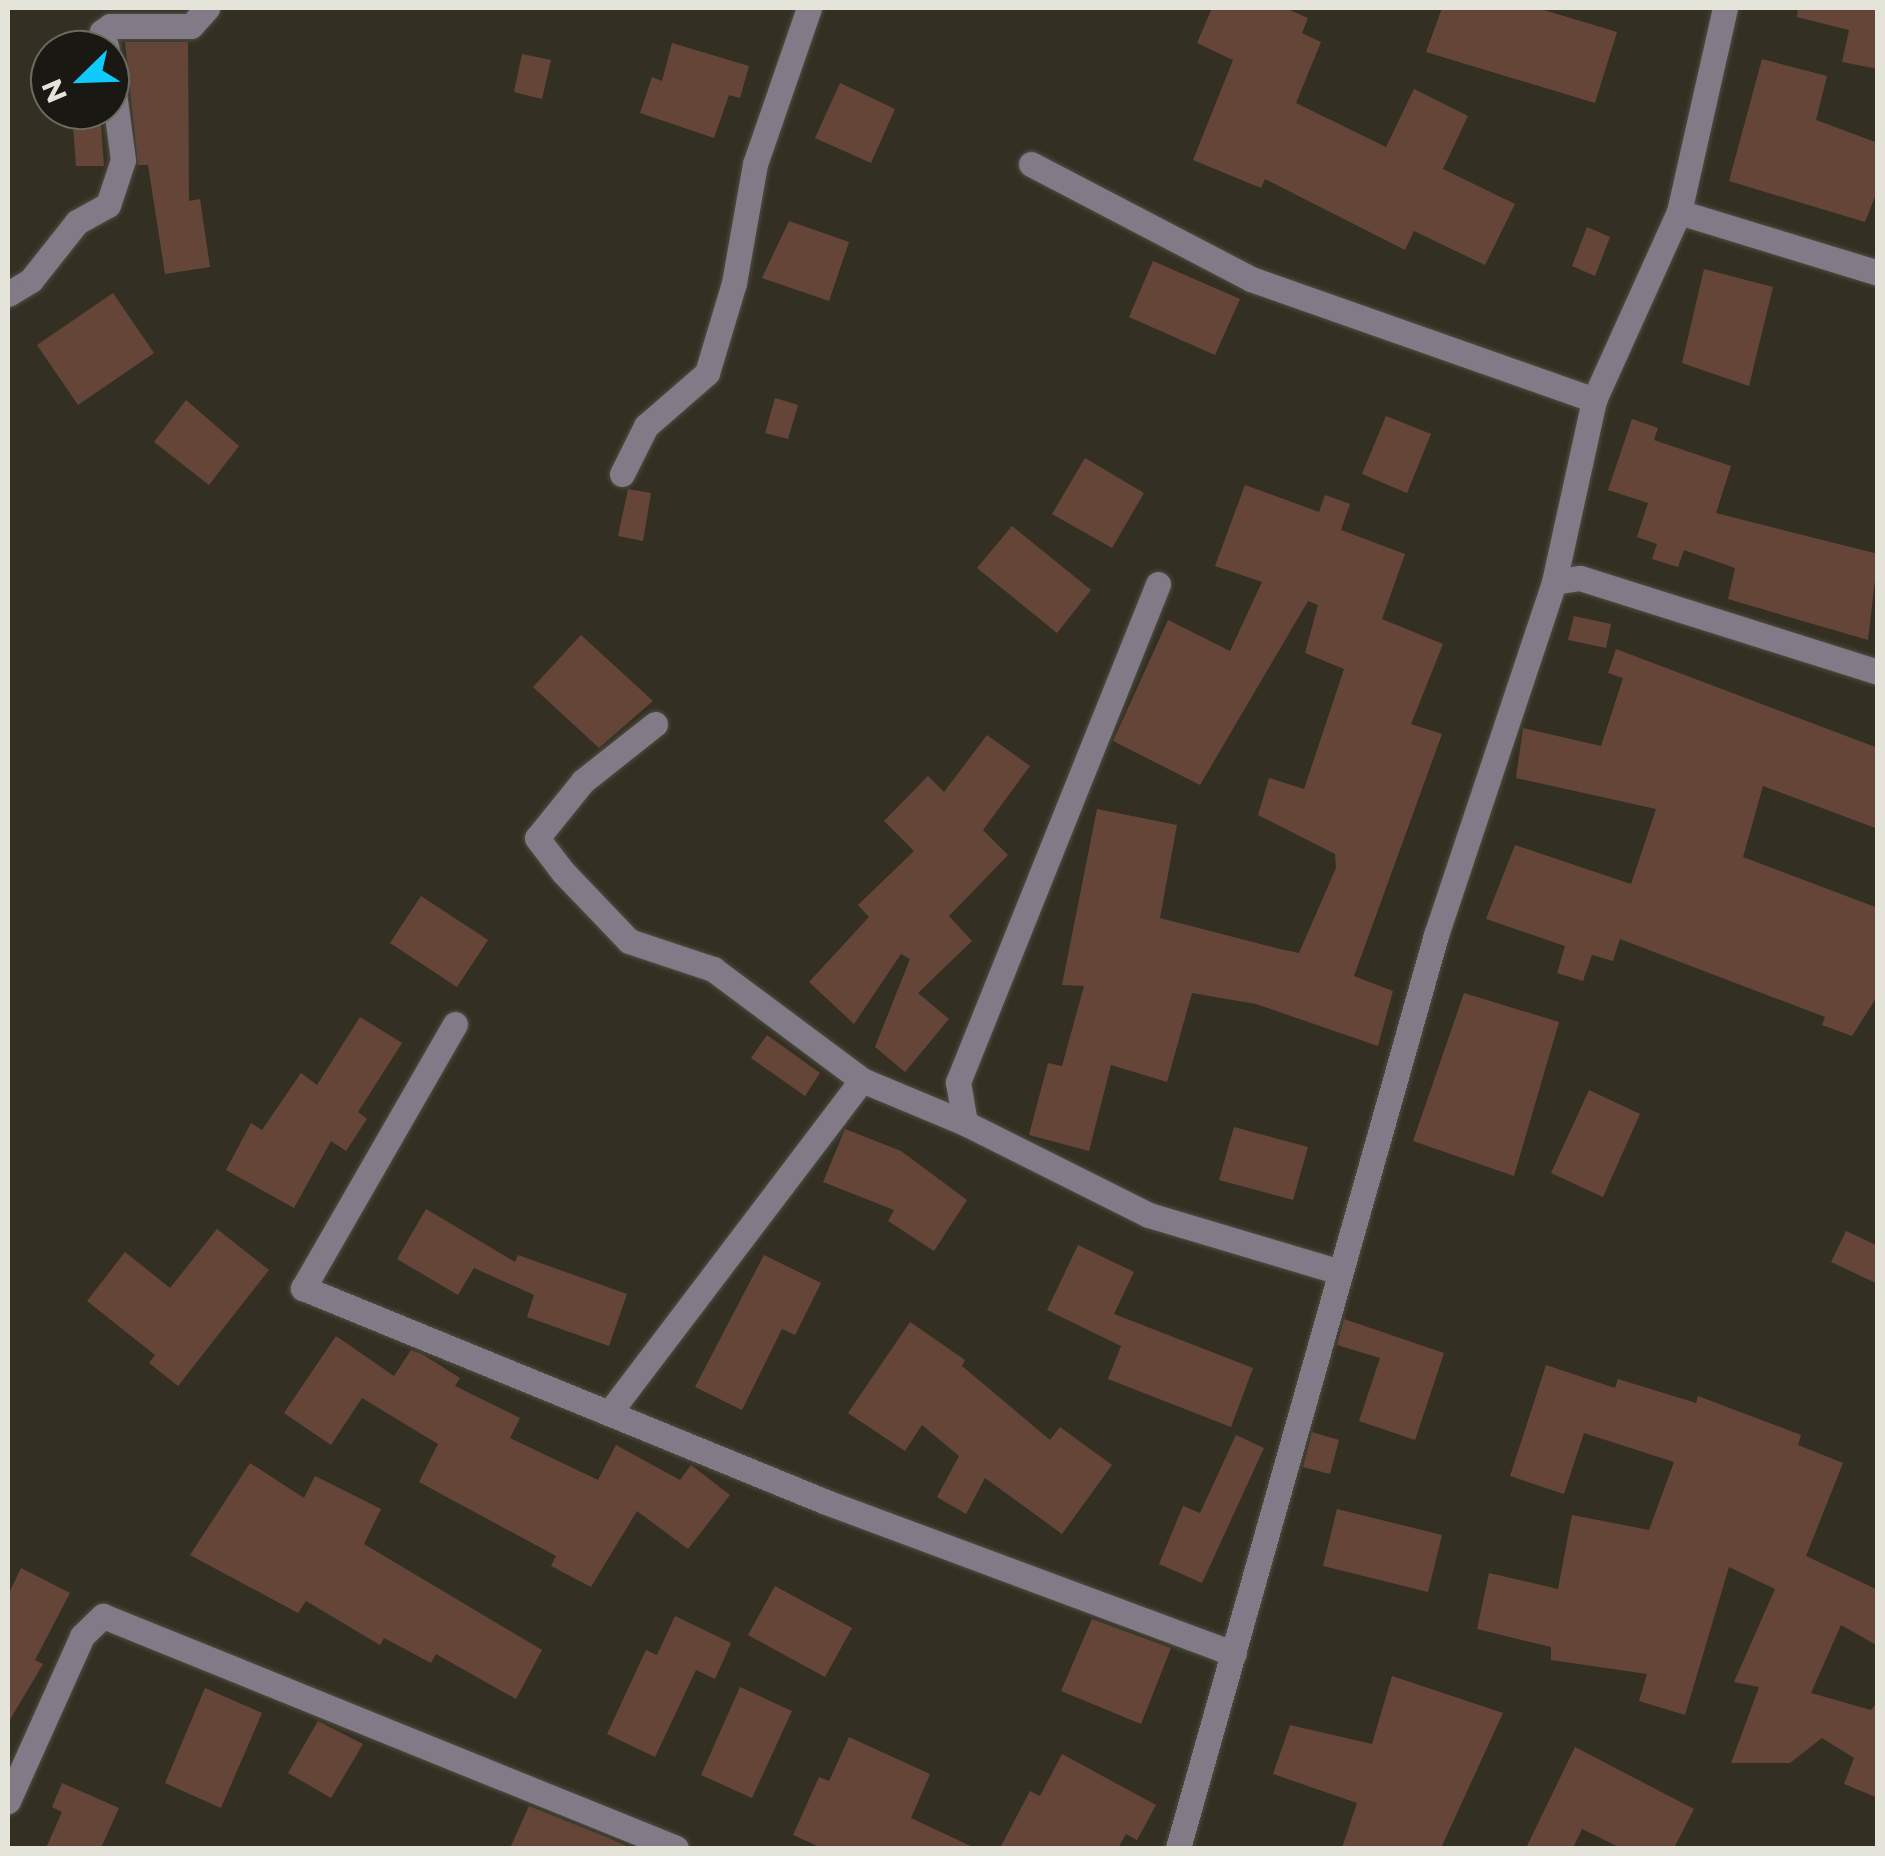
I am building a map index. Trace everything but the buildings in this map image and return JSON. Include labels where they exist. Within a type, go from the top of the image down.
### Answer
[{"type":"street","points":[[105,30],[110,26],[191,26],[207,8]]},
{"type":"street","points":[[622,474],[646,426],[707,373],[734,283],[755,164],[809,8]]},
{"type":"street","points":[[1178,1848],[1436,935],[1554,582],[1594,400],[1679,212],[1725,8]]},
{"type":"street","points":[[8,294],[31,280],[77,222],[108,205],[123,160],[119,130]]},
{"type":"street","points":[[1031,164],[1251,279],[1594,400]]},
{"type":"street","points":[[1679,212],[1878,273]]},
{"type":"street","points":[[1554,582],[1580,578],[1878,672]]},
{"type":"street","points":[[966,1124],[958,1082],[1158,584]]},
{"type":"street","points":[[655,724],[583,781],[537,838],[629,941],[713,969],[862,1080],[966,1124],[1148,1216],[1340,1272]]},
{"type":"street","points":[[455,1024],[303,1288],[609,1413],[1234,1654]]},
{"type":"street","points":[[609,1413],[862,1080]]},
{"type":"street","points":[[8,1801],[82,1636],[103,1616],[676,1848]]}]
